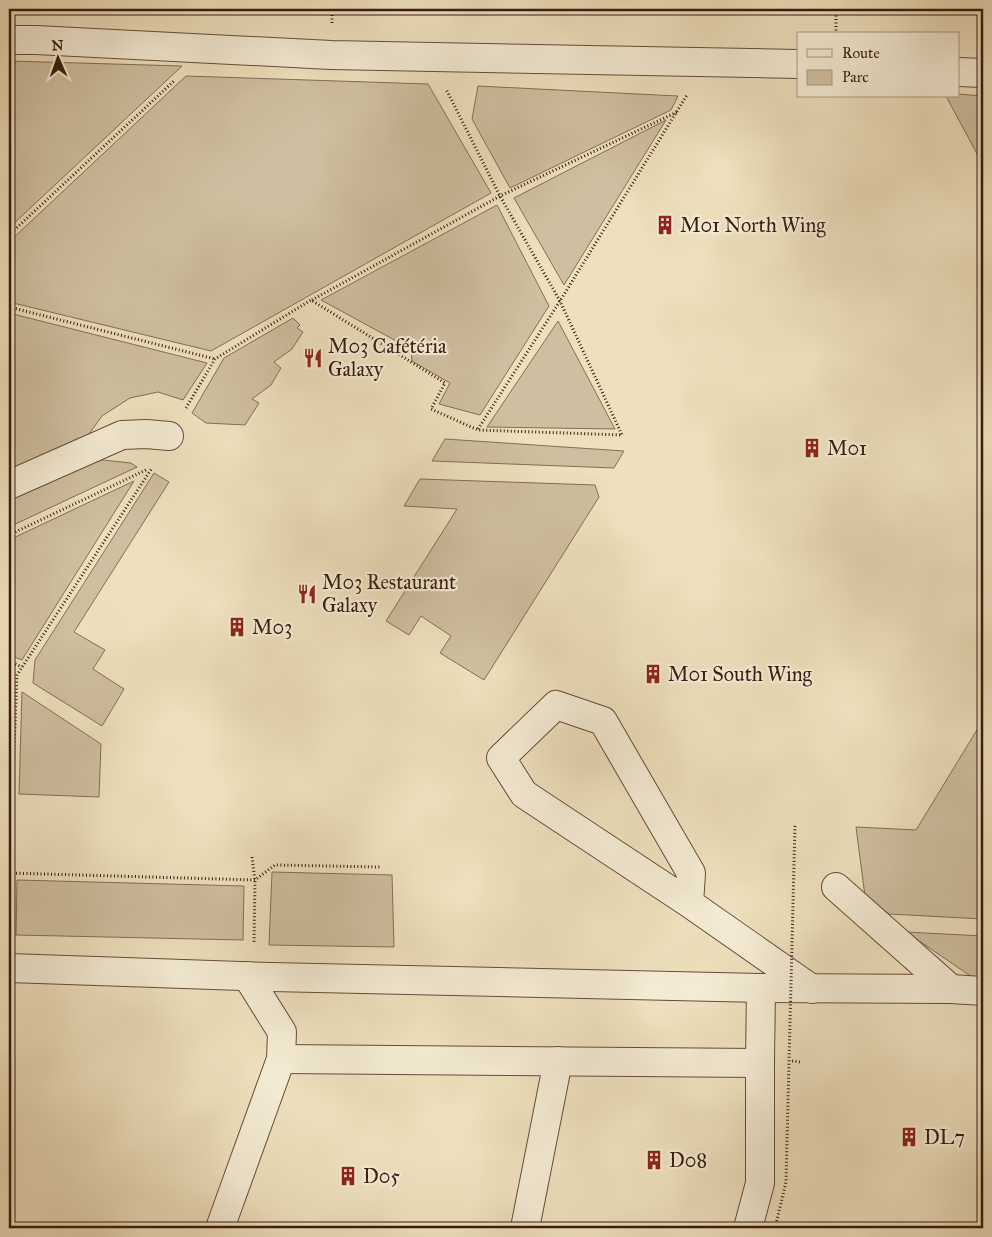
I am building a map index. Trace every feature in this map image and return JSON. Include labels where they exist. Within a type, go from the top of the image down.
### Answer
[{"type":"lane","points":[[9,40],[331,55],[797,64]]},
{"type":"lane","points":[[960,72],[983,73]]},
{"type":"lane","points":[[9,484],[122,435],[170,436]]},
{"type":"lane","points":[[690,903],[691,873],[603,721],[556,705],[501,758],[524,794],[690,903],[812,989]]},
{"type":"lane","points":[[836,887],[951,989]]},
{"type":"lane","points":[[9,968],[761,988],[951,989],[983,991]]},
{"type":"lane","points":[[220,1228],[281,1059],[282,1032],[259,976]]},
{"type":"lane","points":[[748,1228],[760,1183],[761,988]]},
{"type":"lane","points":[[281,1059],[760,1063]]},
{"type":"lane","points":[[526,1228],[558,1061]]},
{"type":"path","points":[[836,11],[836,32]]},
{"type":"path","points":[[9,235],[179,76]]},
{"type":"path","points":[[311,300],[445,383],[431,410],[478,430],[622,435],[560,301],[500,196],[444,85]]},
{"type":"path","points":[[478,430],[560,301],[690,89]]},
{"type":"path","points":[[170,436],[215,359],[311,300],[500,196],[677,112]]},
{"type":"path","points":[[9,307],[215,359]]},
{"type":"path","points":[[9,535],[153,466],[17,675],[9,874],[255,880],[275,865],[380,867]]},
{"type":"path","points":[[9,661],[22,667]]},
{"type":"path","points":[[776,1228],[786,1182],[795,824]]},
{"type":"path","points":[[252,857],[255,880],[254,951],[259,976]]},
{"type":"green space","points":[[9,61],[182,66],[9,228]]},
{"type":"green space","points":[[186,76],[428,84],[491,193],[211,351],[9,302],[9,242]]},
{"type":"green space","points":[[478,86],[678,96],[671,110],[510,188],[472,119]]},
{"type":"green space","points":[[960,94],[983,96],[983,165],[947,98],[960,98]]},
{"type":"green space","points":[[666,120],[564,285],[514,198]]},
{"type":"green space","points":[[497,205],[549,306],[480,415],[439,404],[450,383],[412,361],[411,349],[321,300]]},
{"type":"green space","points":[[9,313],[207,363],[183,400],[158,392],[130,398],[102,416],[84,441],[9,474]]},
{"type":"green space","points":[[293,318],[300,325],[297,328],[303,332],[292,349],[274,362],[281,368],[271,385],[252,399],[259,403],[245,425],[206,423],[192,413],[224,358]]},
{"type":"green space","points":[[558,321],[615,429],[487,427]]},
{"type":"green space","points":[[445,439],[624,451],[614,468],[432,461]]},
{"type":"green space","points":[[93,459],[131,463],[137,467],[9,527],[9,498]]},
{"type":"green space","points":[[154,473],[169,482],[74,632],[105,650],[93,669],[124,689],[102,726],[33,683],[35,660]]},
{"type":"green space","points":[[420,479],[595,485],[599,497],[484,680],[440,653],[451,636],[421,616],[409,635],[386,621],[457,509],[404,506]]},
{"type":"green space","points":[[134,481],[22,660],[9,655],[9,540]]},
{"type":"green space","points":[[22,692],[101,744],[99,797],[19,794]]},
{"type":"green space","points":[[983,720],[983,919],[889,914],[865,896],[856,827],[916,830]]},
{"type":"green space","points":[[272,872],[392,875],[394,947],[269,945]]},
{"type":"green space","points":[[17,880],[244,886],[243,940],[16,935]]},
{"type":"green space","points":[[906,932],[983,936],[983,977],[972,977]]},
{"type":"place","name":"M01 North Wing","points":[[665,225]]},
{"type":"place","name":"M03 Cafétéria Galaxy","points":[[313,358]]},
{"type":"place","name":"M01","points":[[812,448]]},
{"type":"place","name":"M03 Restaurant Galaxy","points":[[307,594]]},
{"type":"place","name":"M03","points":[[237,627]]},
{"type":"place","name":"M01 South Wing","points":[[653,674]]},
{"type":"place","name":"DL7","points":[[909,1137]]},
{"type":"place","name":"D08","points":[[654,1160]]},
{"type":"place","name":"D05","points":[[348,1176]]}]
